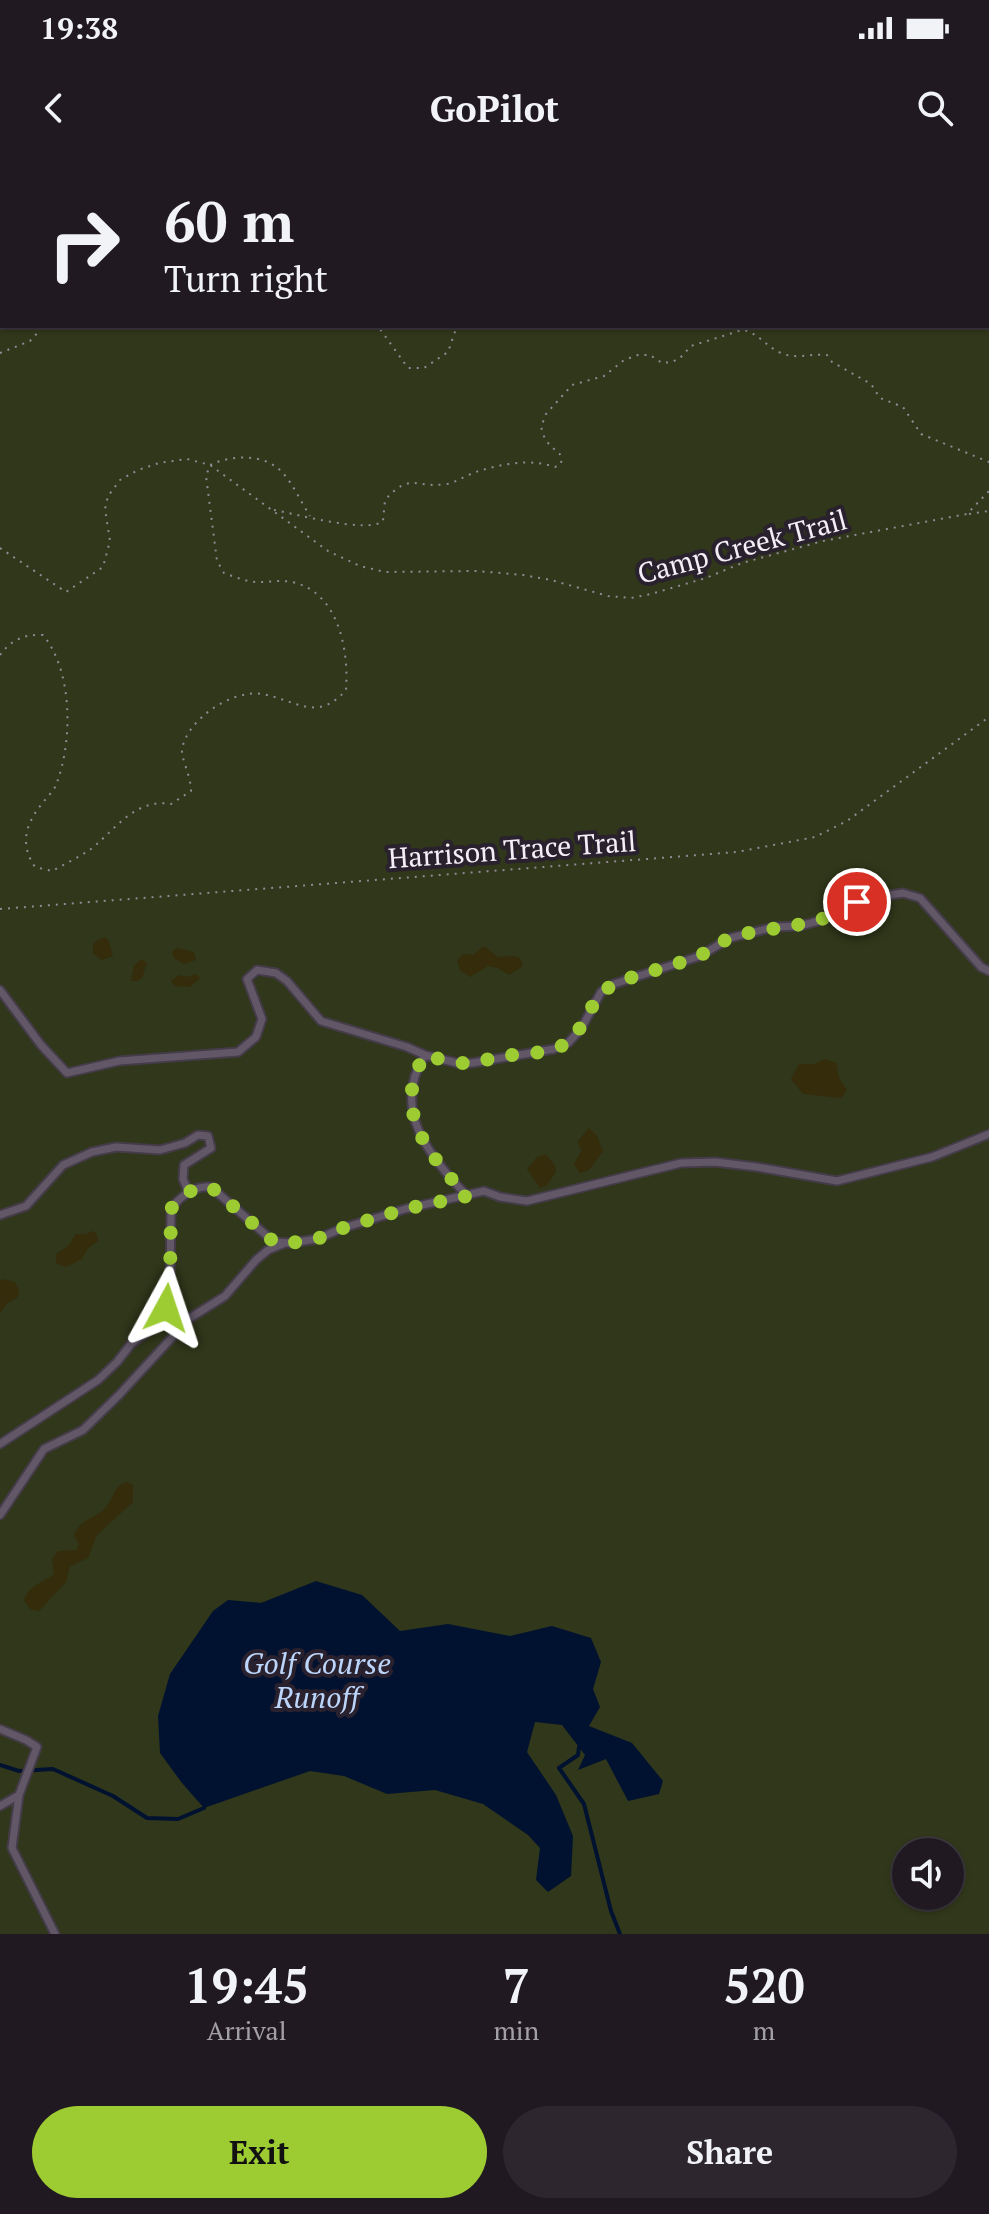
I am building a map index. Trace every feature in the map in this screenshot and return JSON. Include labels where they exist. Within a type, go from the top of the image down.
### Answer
[{"type":"lane","points":[[0,990],[41,1045],[67,1073],[119,1061],[238,1052],[256,1037],[262,1019],[247,979],[257,970],[276,973],[287,981],[321,1021],[425,1055],[457,1063],[472,1063],[554,1049],[568,1043],[581,1029],[601,992],[614,984],[700,956],[730,938],[774,927],[800,926],[841,913],[857,902],[903,893],[920,898],[981,967],[989,971]]},
{"type":"lane","points":[[425,1055],[413,1074],[413,1106],[421,1140],[467,1196]]},
{"type":"lane","points":[[0,1444],[98,1380],[157,1320],[166,1308],[170,1281],[171,1209],[177,1199],[203,1186],[211,1187],[274,1242],[285,1243],[317,1239],[405,1209],[484,1191],[527,1201],[681,1163],[715,1162],[837,1181],[932,1157],[989,1134]]},
{"type":"lane","points":[[0,1215],[26,1206],[63,1165],[92,1152],[116,1147],[160,1150],[185,1143],[198,1135],[208,1136],[211,1148],[184,1165],[183,1179],[189,1193]]},
{"type":"lane","points":[[0,1515],[44,1449],[83,1430],[190,1318],[225,1296],[268,1250],[285,1243]]},
{"type":"lane","points":[[0,1729],[37,1747],[19,1795],[12,1848],[55,1934]]},
{"type":"lane","points":[[0,1806],[19,1795]]},
{"type":"path","points":[[0,353],[30,341],[42,328]]},
{"type":"path","points":[[375,328],[380,329],[408,368],[424,368],[448,352],[456,328]]},
{"type":"path","name":"Camp Creek Trail","points":[[273,510],[362,526],[379,525],[383,521],[385,500],[400,485],[409,482],[448,484],[473,472],[509,463],[541,462],[555,467],[561,464],[562,457],[551,447],[541,427],[546,414],[572,385],[604,376],[624,360],[638,355],[650,355],[662,363],[672,362],[691,346],[742,330],[793,357],[827,355],[832,362],[871,384],[880,398],[903,407],[921,434],[989,462]]},
{"type":"path","points":[[0,548],[66,592],[103,567],[110,541],[106,516],[108,496],[120,480],[138,470],[187,459],[210,465],[226,457],[266,461],[281,471],[310,516]]},
{"type":"path","points":[[0,655],[7,645],[27,634],[43,635],[52,645],[60,664],[68,704],[64,755],[55,788],[29,822],[24,841],[27,855],[35,867],[52,871],[91,849],[125,817],[159,802],[171,804],[191,791],[191,776],[181,754],[186,734],[223,703],[243,695],[261,694],[311,707],[324,708],[337,701],[346,690],[346,651],[338,626],[326,604],[311,590],[293,582],[249,581],[224,573],[217,561],[206,476],[210,465]]},
{"type":"path","name":"Camp Creek Trail","points":[[210,465],[328,551],[360,566],[385,572],[477,571],[523,575],[608,596],[631,598],[706,578],[742,563],[791,549],[989,511]]},
{"type":"path","points":[[967,514],[989,491]]},
{"type":"path","name":"Harrison Trace Trail","points":[[0,909],[737,852],[782,845],[815,837],[847,821],[989,717]]},
{"type":"green space","points":[[0,328],[989,328],[989,1934],[0,1934]]},
{"type":"sand","points":[[105,937],[113,956],[102,960],[93,953],[93,944]]},
{"type":"sand","points":[[484,946],[498,957],[520,958],[523,966],[509,975],[488,966],[470,977],[460,970],[457,960],[464,954],[473,955]]},
{"type":"sand","points":[[177,948],[194,952],[196,960],[184,964],[174,958],[172,952]]},
{"type":"sand","points":[[141,959],[147,963],[142,978],[131,981],[134,966]]},
{"type":"sand","points":[[196,974],[200,978],[190,987],[175,986],[171,981],[179,975],[187,977]]},
{"type":"sand","points":[[825,1059],[836,1063],[839,1078],[847,1090],[841,1098],[803,1094],[791,1079],[799,1064],[815,1064]]},
{"type":"sand","points":[[589,1128],[597,1136],[603,1151],[589,1170],[580,1173],[574,1164],[582,1150],[577,1142]]},
{"type":"sand","points":[[546,1154],[556,1172],[546,1186],[540,1188],[527,1169],[537,1157]]},
{"type":"sand","points":[[96,1233],[98,1241],[88,1248],[82,1259],[66,1267],[56,1263],[56,1254],[68,1246],[76,1234]]},
{"type":"sand","points":[[0,1281],[15,1282],[19,1290],[17,1298],[6,1304],[0,1313]]},
{"type":"sand","points":[[127,1482],[133,1485],[133,1502],[97,1535],[88,1558],[70,1566],[66,1582],[39,1611],[30,1609],[24,1600],[33,1587],[54,1574],[52,1560],[58,1551],[76,1550],[79,1544],[74,1535],[77,1529],[103,1510],[117,1489]]},
{"type":"water","name":"Golf Course Runoff","points":[[316,1581],[362,1595],[400,1631],[448,1624],[510,1636],[552,1626],[591,1638],[601,1662],[593,1689],[600,1707],[589,1726],[632,1743],[663,1781],[659,1794],[628,1801],[606,1759],[578,1770],[585,1755],[562,1725],[535,1722],[527,1752],[556,1795],[573,1836],[571,1876],[548,1892],[536,1880],[540,1848],[528,1835],[483,1804],[435,1790],[387,1794],[344,1776],[310,1771],[204,1808],[160,1753],[158,1716],[170,1674],[213,1611],[228,1600],[261,1603]]},
{"type":"waterway","points":[[579,1747],[578,1755],[559,1768],[584,1804],[611,1911],[620,1934]]},
{"type":"waterway","points":[[0,1765],[19,1771],[53,1769],[113,1796],[147,1818],[178,1819],[204,1808]]},
{"type":"route","points":[[166,1308],[170,1281],[169,1220],[177,1199],[203,1186],[211,1187],[257,1230],[274,1242],[290,1243],[317,1239],[343,1228],[431,1202],[467,1196],[421,1140],[413,1106],[413,1074],[425,1055],[457,1063],[472,1063],[554,1049],[568,1043],[581,1029],[601,992],[614,984],[700,956],[730,938],[822,920],[841,913],[857,902]]}]
